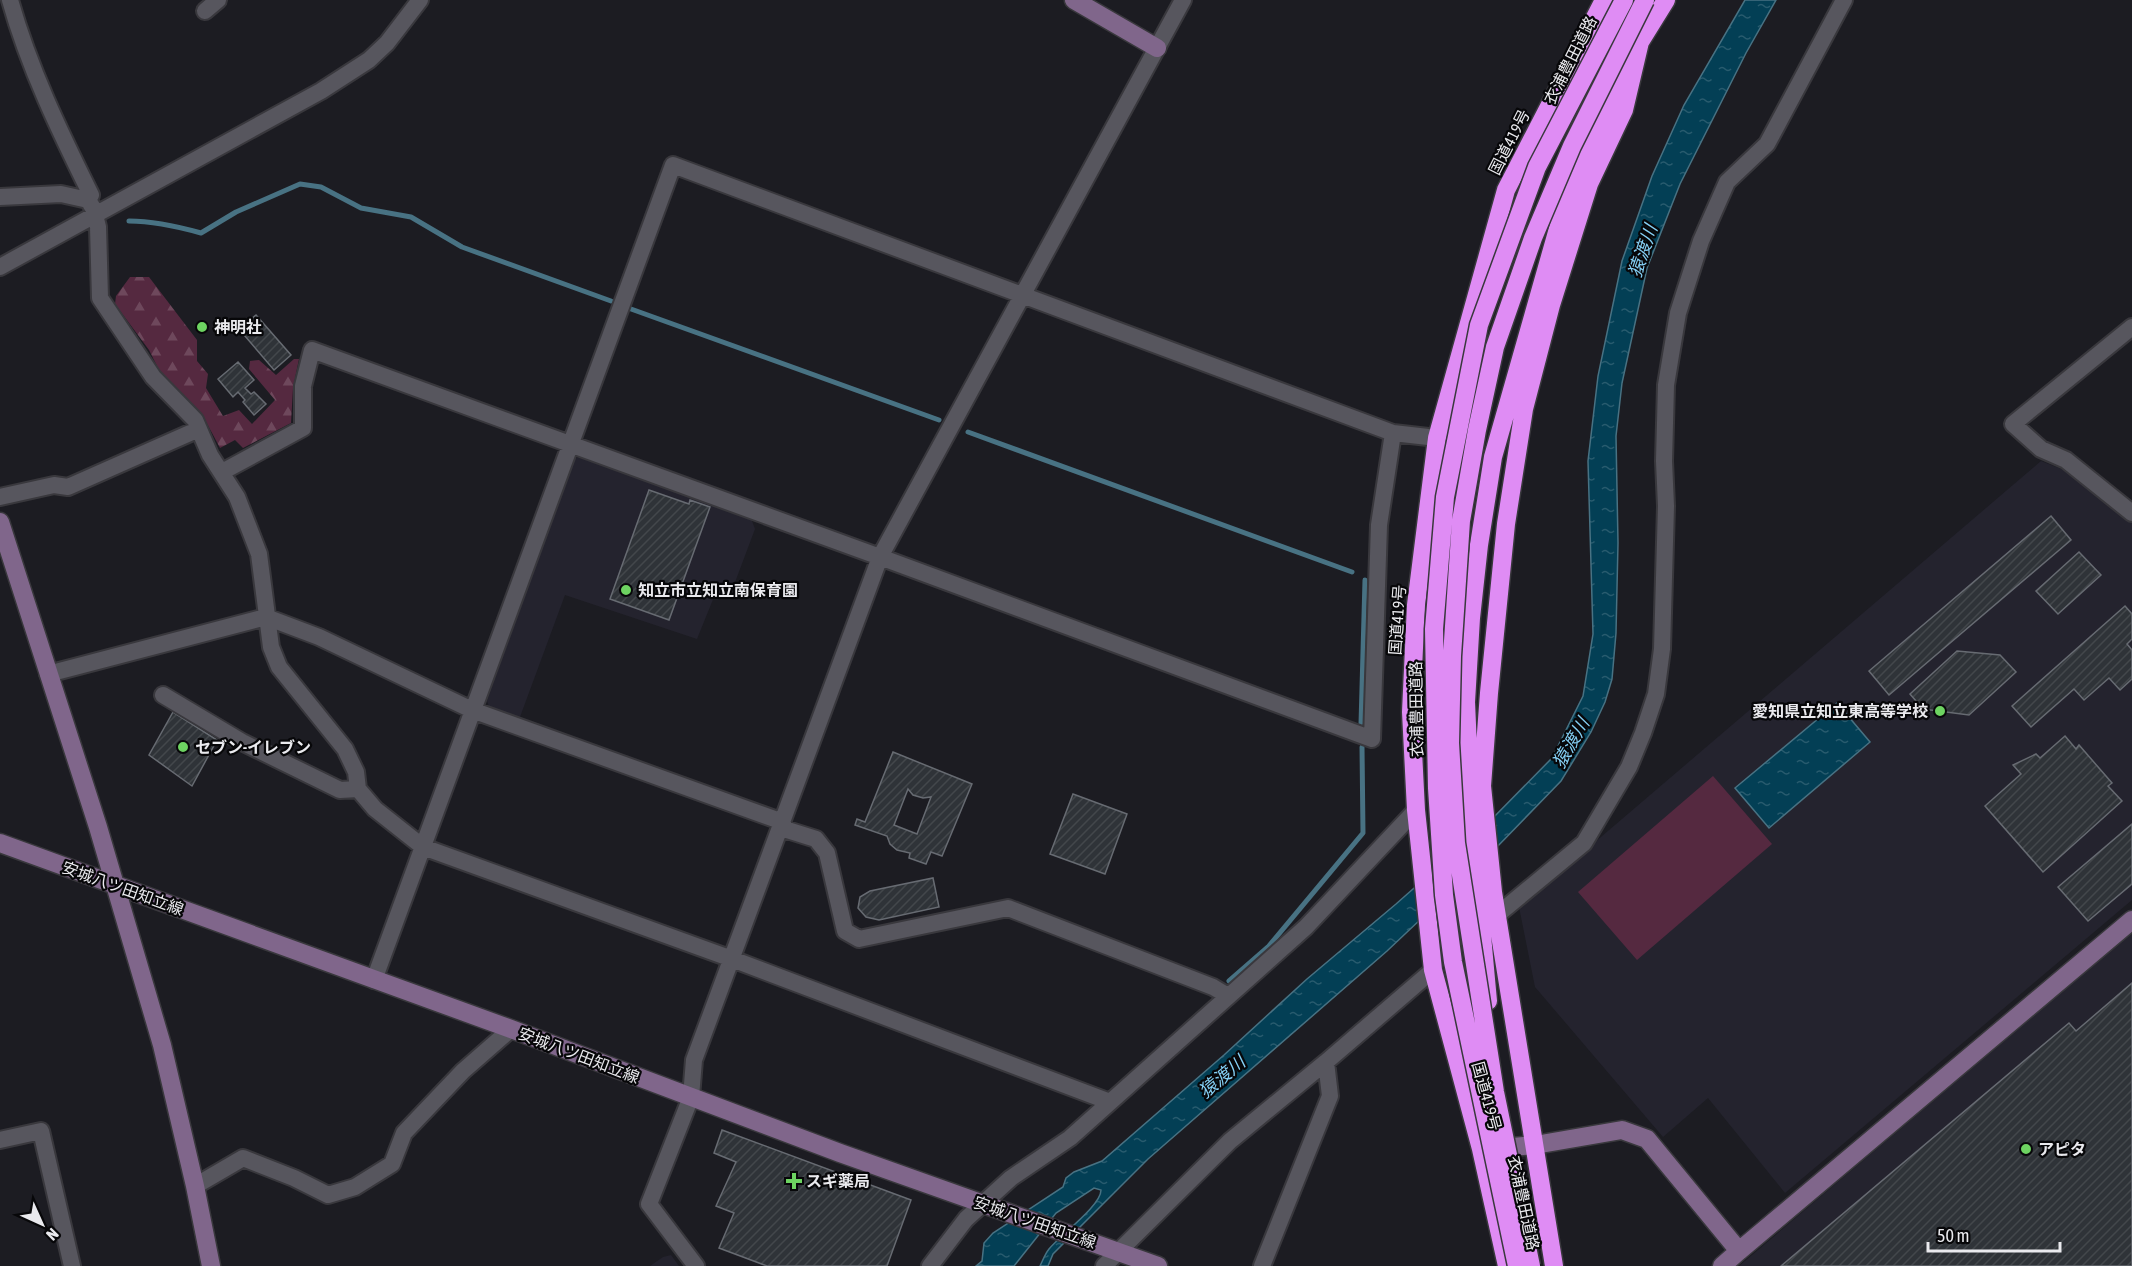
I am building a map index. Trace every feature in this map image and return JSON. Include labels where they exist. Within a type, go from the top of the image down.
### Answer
[{"type":"highway","name":"国道419号","points":[[1507,1266],[1481,1149],[1433,970],[1416,810],[1411,712],[1416,605],[1437,438],[1506,190],[1604,0]]},
{"type":"highway","name":"衣浦豊田道路","points":[[1517,1266],[1453,962],[1444,895],[1437,788],[1435,618],[1445,497],[1479,325],[1537,167],[1624,0]]},
{"type":"highway","name":"衣浦豊田道路","points":[[1531,1266],[1495,1092],[1456,843],[1450,743],[1452,656],[1461,521],[1495,347],[1533,238],[1572,146],[1645,0]]},
{"type":"highway","points":[[1554,1266],[1493,892],[1482,786],[1506,524],[1524,409],[1551,304],[1589,184],[1624,110],[1640,42],[1666,0]]},
{"type":"highway","name":"衣浦豊田道路","points":[[1495,1092],[1482,918],[1471,815],[1466,702],[1478,553],[1493,457],[1561,218],[1608,105],[1640,42]]},
{"type":"street","points":[[10,0],[20,34],[59,129],[91,195],[98,228],[100,298],[153,376],[195,420],[210,455],[237,497],[259,554],[271,647],[279,667],[345,749],[356,772],[358,789],[375,809],[423,847],[732,959],[1110,1102]]},
{"type":"street","points":[[204,11],[218,0]]},
{"type":"street","points":[[0,267],[93,209],[321,91],[369,60],[387,43],[420,0]]},
{"type":"street","points":[[1074,0],[1157,48]]},
{"type":"street","points":[[696,1266],[649,1204],[691,1097],[694,1060],[880,557],[1183,0]]},
{"type":"street","points":[[1497,915],[1584,843],[1629,767],[1643,733],[1656,694],[1662,649],[1666,506],[1664,460],[1666,385],[1678,313],[1701,241],[1727,182],[1767,144],[1844,0]]},
{"type":"street","points":[[374,980],[673,165],[1393,433],[1437,438]]},
{"type":"street","points":[[0,196],[61,194],[93,209]]},
{"type":"street","points":[[2132,327],[2013,424],[2042,449],[2066,460],[2132,513]]},
{"type":"street","points":[[222,472],[303,428],[303,386],[312,350],[1372,739],[1379,525],[1393,433]]},
{"type":"street","points":[[0,496],[54,485],[68,487],[199,429]]},
{"type":"street","points":[[0,522],[116,886],[162,1045],[212,1266]]},
{"type":"street","points":[[48,674],[266,617],[319,637],[472,710],[816,839],[826,853],[845,931],[859,939],[1008,908],[1213,987],[1228,996]]},
{"type":"street","points":[[163,695],[242,742],[340,790],[358,789]]},
{"type":"street","points":[[930,1266],[966,1219],[982,1204],[1011,1178],[1070,1138],[1306,927],[1416,810]]},
{"type":"street","name":"安城八ツ田知立線","points":[[0,843],[982,1204],[1158,1266]]},
{"type":"street","points":[[1722,1266],[2132,920]]},
{"type":"street","points":[[1104,1266],[1114,1249],[1230,1141],[1433,970]]},
{"type":"street","points":[[195,1186],[243,1158],[294,1178],[328,1195],[355,1187],[392,1164],[404,1133],[463,1071],[511,1029]]},
{"type":"street","points":[[1262,1266],[1330,1096],[1326,1062]]},
{"type":"street","points":[[1481,1149],[1535,1145],[1622,1130],[1647,1139],[1739,1251]]},
{"type":"street","points":[[0,1140],[41,1131],[72,1266]]},
{"type":"shaded area","name":"知立市立知立南保育園","points":[[578,457],[751,518],[755,529],[734,585],[714,597],[697,639],[565,595],[520,717],[490,709],[487,701],[572,461]]},
{"type":"shaded area","name":"愛知県立知立東高等学校","points":[[2041,461],[2064,470],[2132,523],[2132,900],[1785,1193],[1708,1098],[1663,1137],[1535,987],[1519,907]]},
{"type":"shaded area","name":"アピタ","points":[[2132,932],[2132,1266],[1739,1266]]},
{"type":"shaded area","points":[[671,1255],[679,1266],[650,1266],[663,1257]]},
{"type":"green space","points":[[130,277],[149,277],[197,340],[197,361],[208,374],[206,388],[223,416],[239,410],[252,424],[275,400],[249,369],[250,361],[259,360],[276,375],[294,359],[299,359],[293,388],[291,423],[243,448],[235,440],[220,448],[202,414],[160,372],[149,350],[115,304],[116,296]]},
{"type":"green space","points":[[1713,776],[1772,844],[1637,960],[1578,892]]},
{"type":"water","name":"猿渡川","points":[[1745,0],[1776,0],[1746,53],[1680,184],[1647,268],[1622,383],[1616,436],[1618,543],[1616,633],[1612,679],[1605,702],[1591,732],[1561,781],[1495,849],[1387,951],[1148,1159],[1053,1254],[1048,1266],[1040,1266],[1048,1251],[1094,1204],[1101,1190],[1094,1188],[1056,1213],[1014,1266],[976,1266],[982,1261],[984,1243],[993,1233],[1063,1187],[1066,1178],[1074,1172],[1102,1161],[1491,820],[1552,758],[1583,696],[1593,634],[1588,461],[1598,376],[1622,261],[1652,176],[1684,105]]},
{"type":"water","points":[[1837,703],[1870,742],[1769,828],[1735,788]]},
{"type":"building","points":[[256,315],[291,355],[274,370],[239,329]]},
{"type":"building","points":[[238,362],[254,380],[245,388],[251,394],[254,392],[266,404],[254,415],[238,392],[233,397],[218,379]]},
{"type":"building","points":[[649,490],[689,504],[690,500],[710,507],[669,620],[610,599]]},
{"type":"building","points":[[2051,516],[2071,540],[1889,695],[1869,671]]},
{"type":"building","points":[[2079,552],[2101,575],[2058,614],[2036,591]]},
{"type":"building","points":[[2125,606],[2132,614],[2132,639],[2127,644],[2132,650],[2132,679],[2120,690],[2109,678],[2084,700],[2074,689],[2031,727],[2012,706]]},
{"type":"building","points":[[1957,651],[2000,655],[2016,672],[1969,715],[1923,709],[1910,694]]},
{"type":"building","name":"セブン-イレブン","points":[[173,712],[217,740],[192,786],[149,755]]},
{"type":"building","points":[[2065,736],[2076,749],[2079,745],[2112,783],[2108,786],[2122,801],[2043,872],[1985,806],[2021,774],[2013,765],[2036,754],[2040,758]]},
{"type":"building","points":[[893,752],[972,784],[942,856],[931,852],[926,864],[909,858],[910,853],[897,850],[890,844],[887,836],[855,825],[857,819],[865,822]],"holes":[[[908,789],[913,795],[923,798],[931,797],[917,834],[894,825]]]},
{"type":"building","points":[[1073,794],[1127,814],[1105,874],[1050,854]]},
{"type":"building","points":[[2132,824],[2132,884],[2088,921],[2058,887]]},
{"type":"building","points":[[933,878],[939,907],[879,920],[866,917],[858,908],[860,897],[870,891]]},
{"type":"building","name":"アピタ","points":[[2132,983],[2132,1266],[1781,1266],[2069,1023],[2076,1031]]},
{"type":"building","name":"スギ薬局","points":[[722,1130],[911,1200],[887,1266],[767,1266],[719,1248],[734,1213],[716,1206],[736,1162],[714,1153]]},
{"type":"waterway","points":[[129,221],[165,224],[201,233],[236,212],[300,184],[321,187],[361,208],[411,217],[462,247],[611,301]]},
{"type":"waterway","points":[[631,309],[939,420]]},
{"type":"waterway","points":[[968,432],[1352,572]]},
{"type":"waterway","points":[[1361,724],[1365,580]]},
{"type":"waterway","points":[[1229,981],[1268,947],[1363,833],[1362,747]]},
{"type":"place","name":"神明社","points":[[202,327]]},
{"type":"place","name":"知立市立知立南保育園","points":[[626,590]]},
{"type":"place","name":"愛知県立知立東高等学校","points":[[1940,711]]},
{"type":"place","name":"セブン-イレブン","points":[[183,747]]},
{"type":"place","name":"アピタ","points":[[2026,1149]]},
{"type":"place","name":"スギ薬局","points":[[794,1181]]}]
